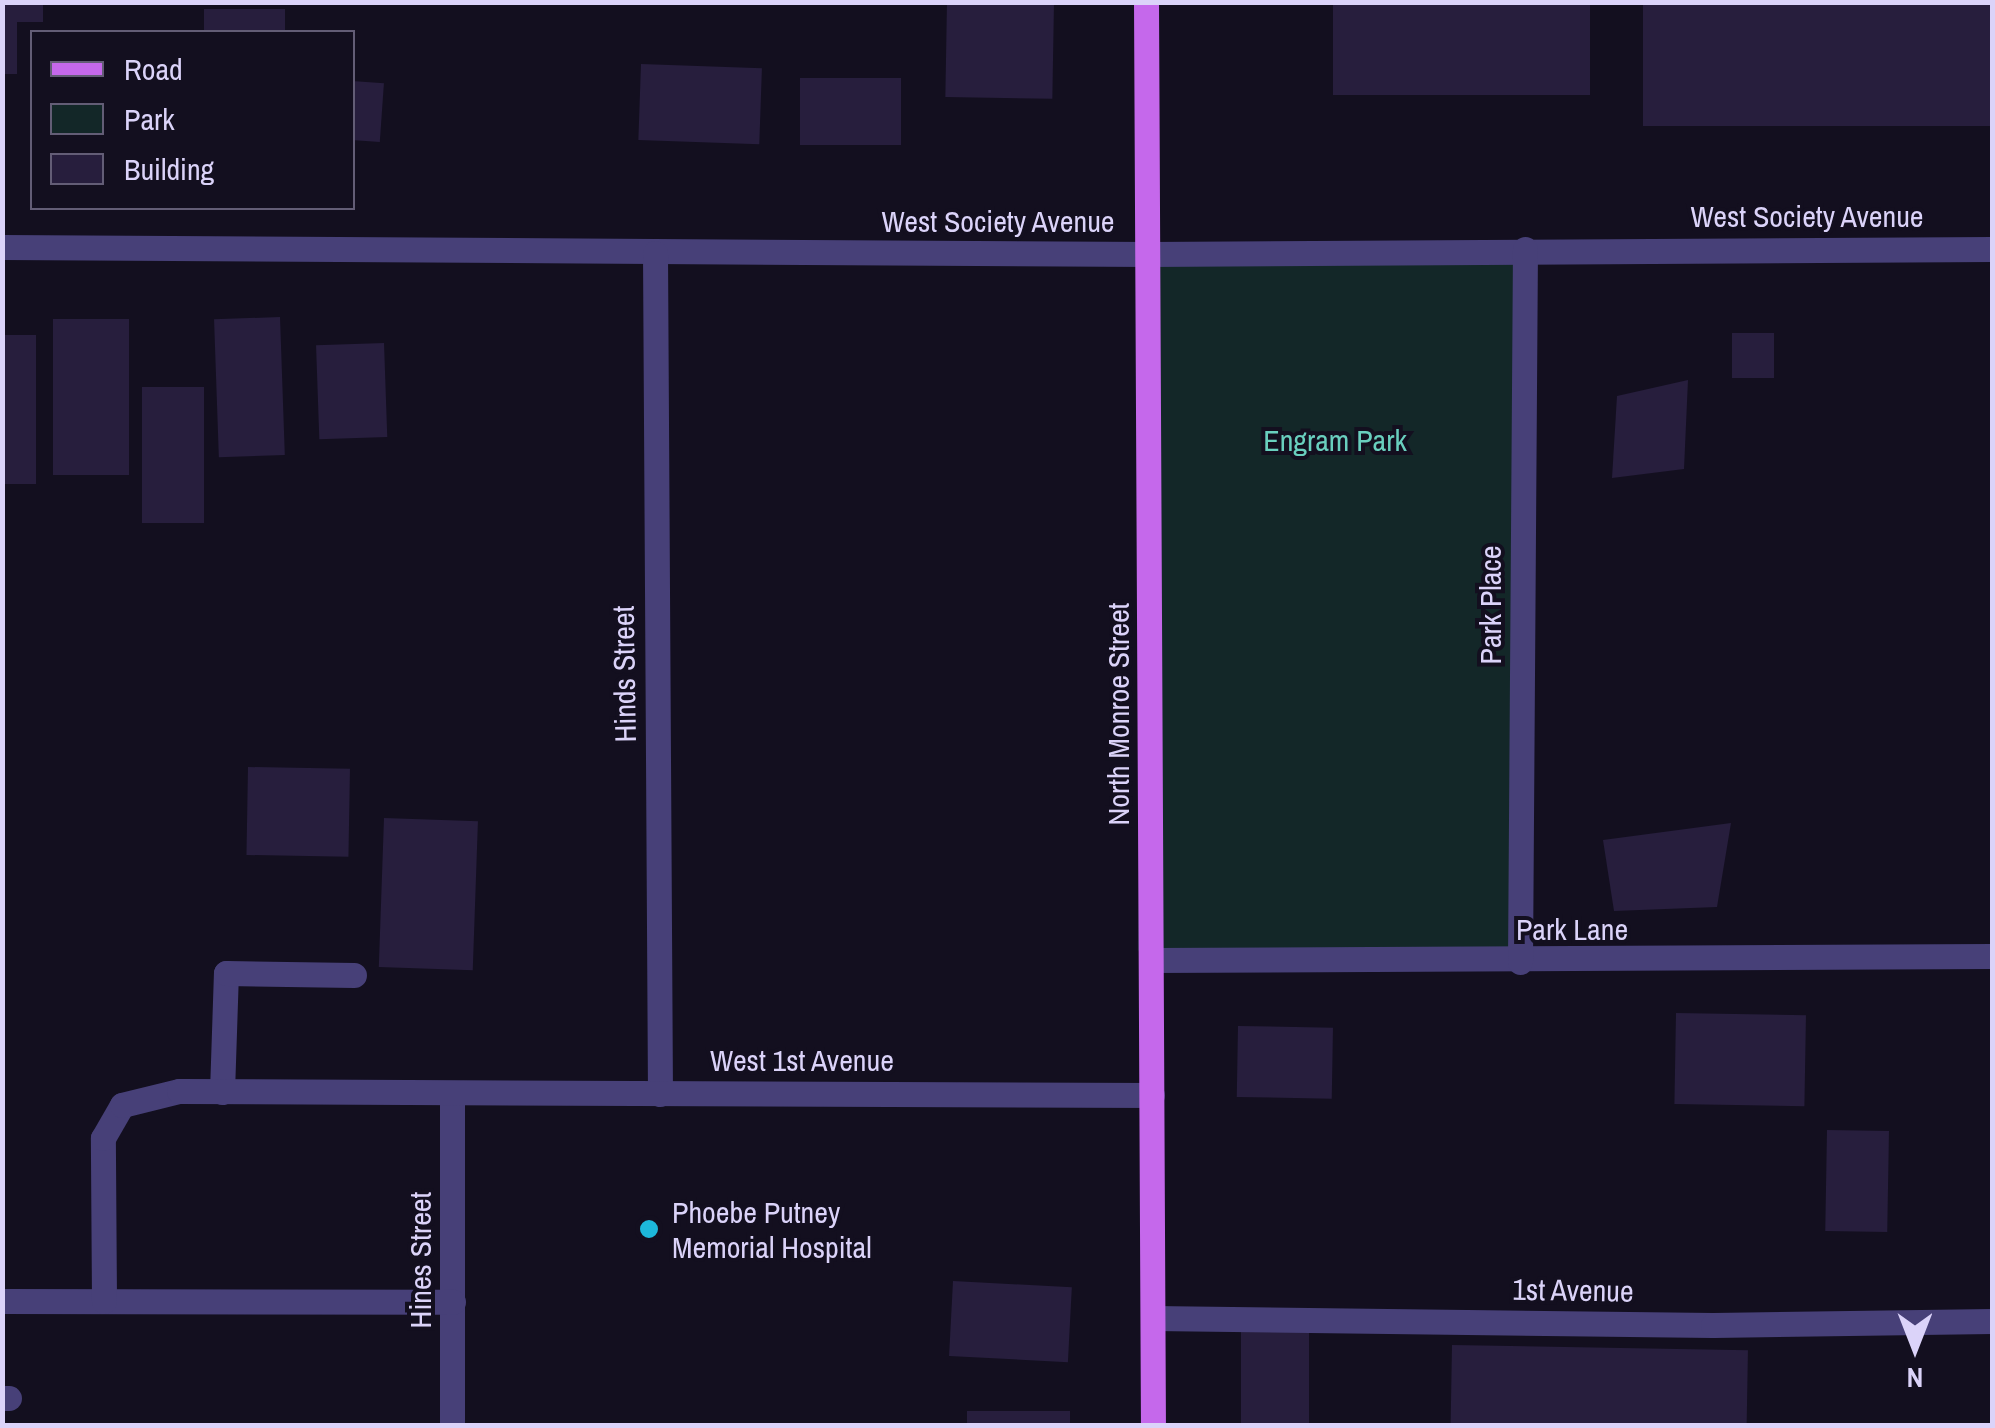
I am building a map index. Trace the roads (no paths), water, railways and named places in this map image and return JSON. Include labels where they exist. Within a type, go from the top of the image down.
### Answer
[{"type":"main road","name":"North Monroe Street","points":[[1146,2],[1153,1426]]},
{"type":"street","name":"West Society Avenue","points":[[2,247],[1148,254],[1992,249]]},
{"type":"street","name":"Park Place","points":[[1520,962],[1525,249]]},
{"type":"street","name":"Hinds Street","points":[[654,253],[660,1094]]},
{"type":"street","name":"Park Lane","points":[[1152,960],[1520,962],[1992,956]]},
{"type":"street","points":[[222,1092],[226,974],[354,975]]},
{"type":"street","name":"West 1st Avenue","points":[[104,1301],[104,1138],[122,1105],[180,1091],[452,1096],[1152,1095]]},
{"type":"street","name":"Hines Street","points":[[452,1096],[452,1426]]},
{"type":"street","points":[[2,1300],[453,1302]]},
{"type":"street","name":"1st Avenue","points":[[1153,1318],[1992,1321]]},
{"type":"place","name":"Phoebe Putney Memorial Hospital","points":[[649,1229]]},
{"type":"park label","name":"Engram Park","points":[[1335,440]]}]
